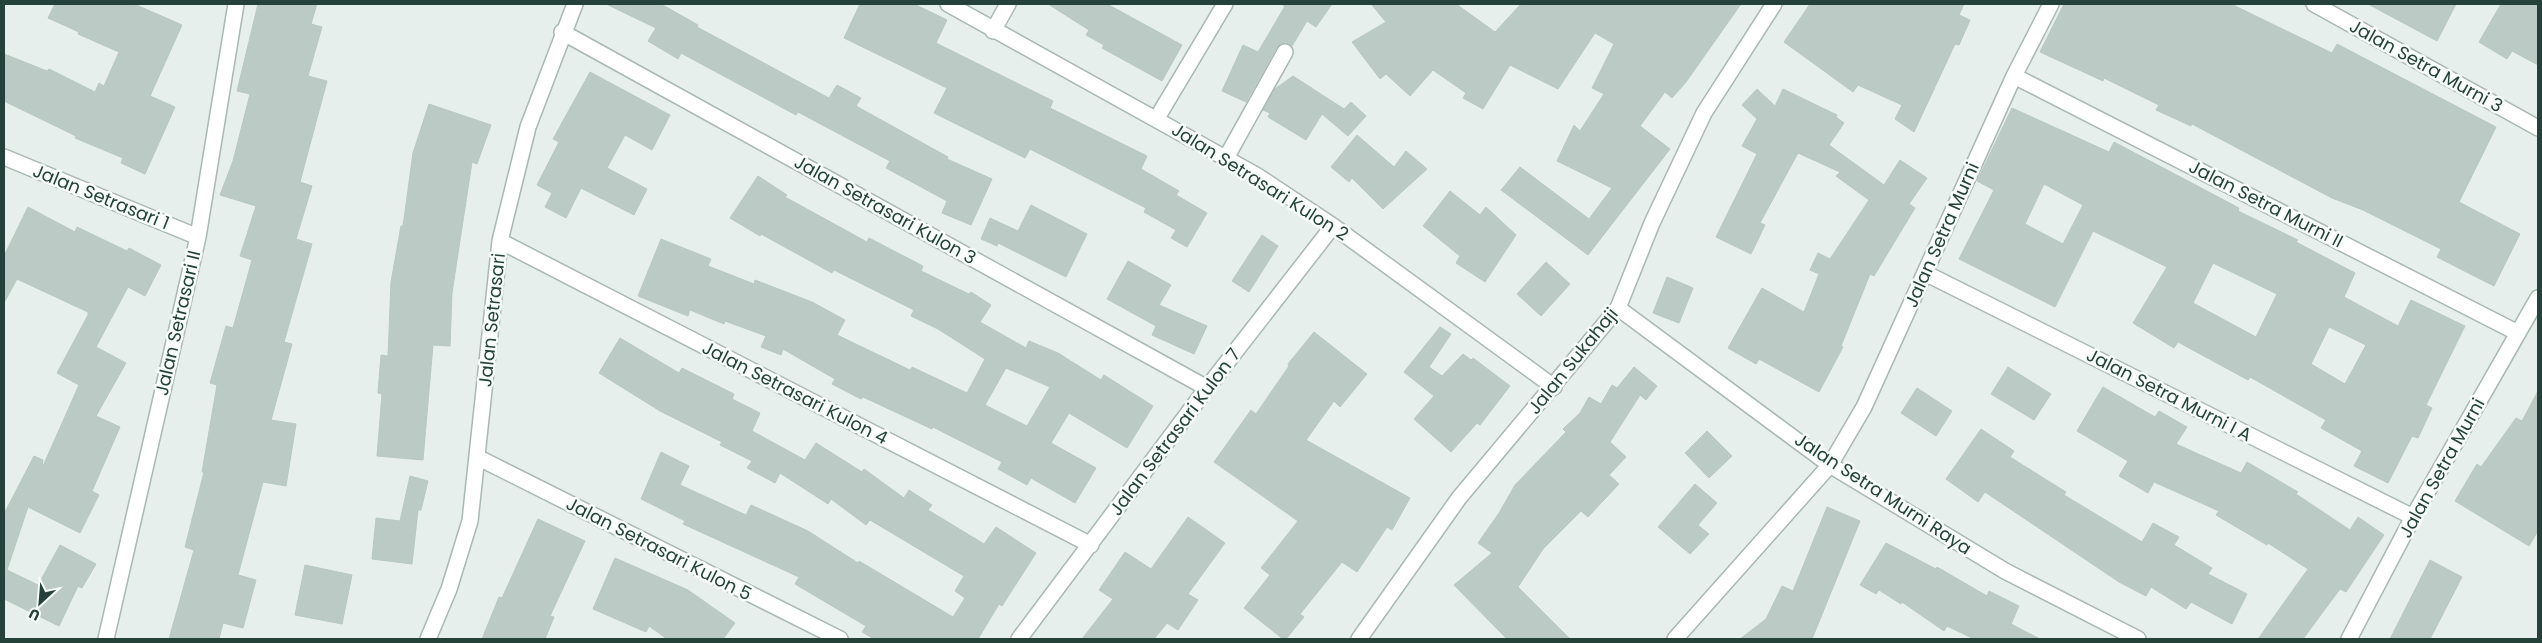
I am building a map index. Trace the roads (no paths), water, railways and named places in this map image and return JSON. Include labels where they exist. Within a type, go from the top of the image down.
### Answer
[{"type":"street","name":"Jalan Setrasari II","points":[[106,639],[198,237],[236,4]]},
{"type":"street","name":"Jalan Setrasari","points":[[428,639],[449,589],[470,521],[500,241],[528,128],[562,32],[575,4]]},
{"type":"street","name":"Jalan Setrasari Kulon 2","points":[[948,4],[993,31],[1157,118],[1226,158],[1333,226],[1554,387]]},
{"type":"street","points":[[993,31],[1008,4]]},
{"type":"street","points":[[1157,118],[1225,4]]},
{"type":"street","name":"Jalan Sukahaji","points":[[1359,639],[1459,498],[1554,387],[1618,308],[1652,223],[1704,113],[1774,4]]},
{"type":"street","name":"Jalan Setra Murni","points":[[1675,639],[1830,466],[1864,407],[2014,76],[2051,4]]},
{"type":"street","name":"Jalan Setra Murni 3","points":[[2314,4],[2538,128]]},
{"type":"street","name":"Jalan Setrasari Kulon 3","points":[[562,32],[1207,388]]},
{"type":"street","points":[[1226,158],[1285,52]]},
{"type":"street","name":"Jalan Setra Murni II","points":[[2014,76],[2518,332]]},
{"type":"street","name":"Jalan Setrasari 1","points":[[4,156],[198,237]]},
{"type":"street","name":"Jalan Setrasari Kulon 7","points":[[1020,639],[1207,388],[1333,226]]},
{"type":"street","name":"Jalan Setrasari Kulon 4","points":[[500,241],[1091,545]]},
{"type":"street","name":"Jalan Setra Murni I A","points":[[1925,273],[2413,518]]},
{"type":"street","name":"Jalan Setra Murni","points":[[2349,639],[2413,518],[2538,298]]},
{"type":"street","name":"Jalan Setra Murni Raya","points":[[1618,308],[1830,466],[2005,572],[2138,639]]},
{"type":"street","name":"Jalan Setrasari Kulon 5","points":[[478,458],[840,639]]}]
